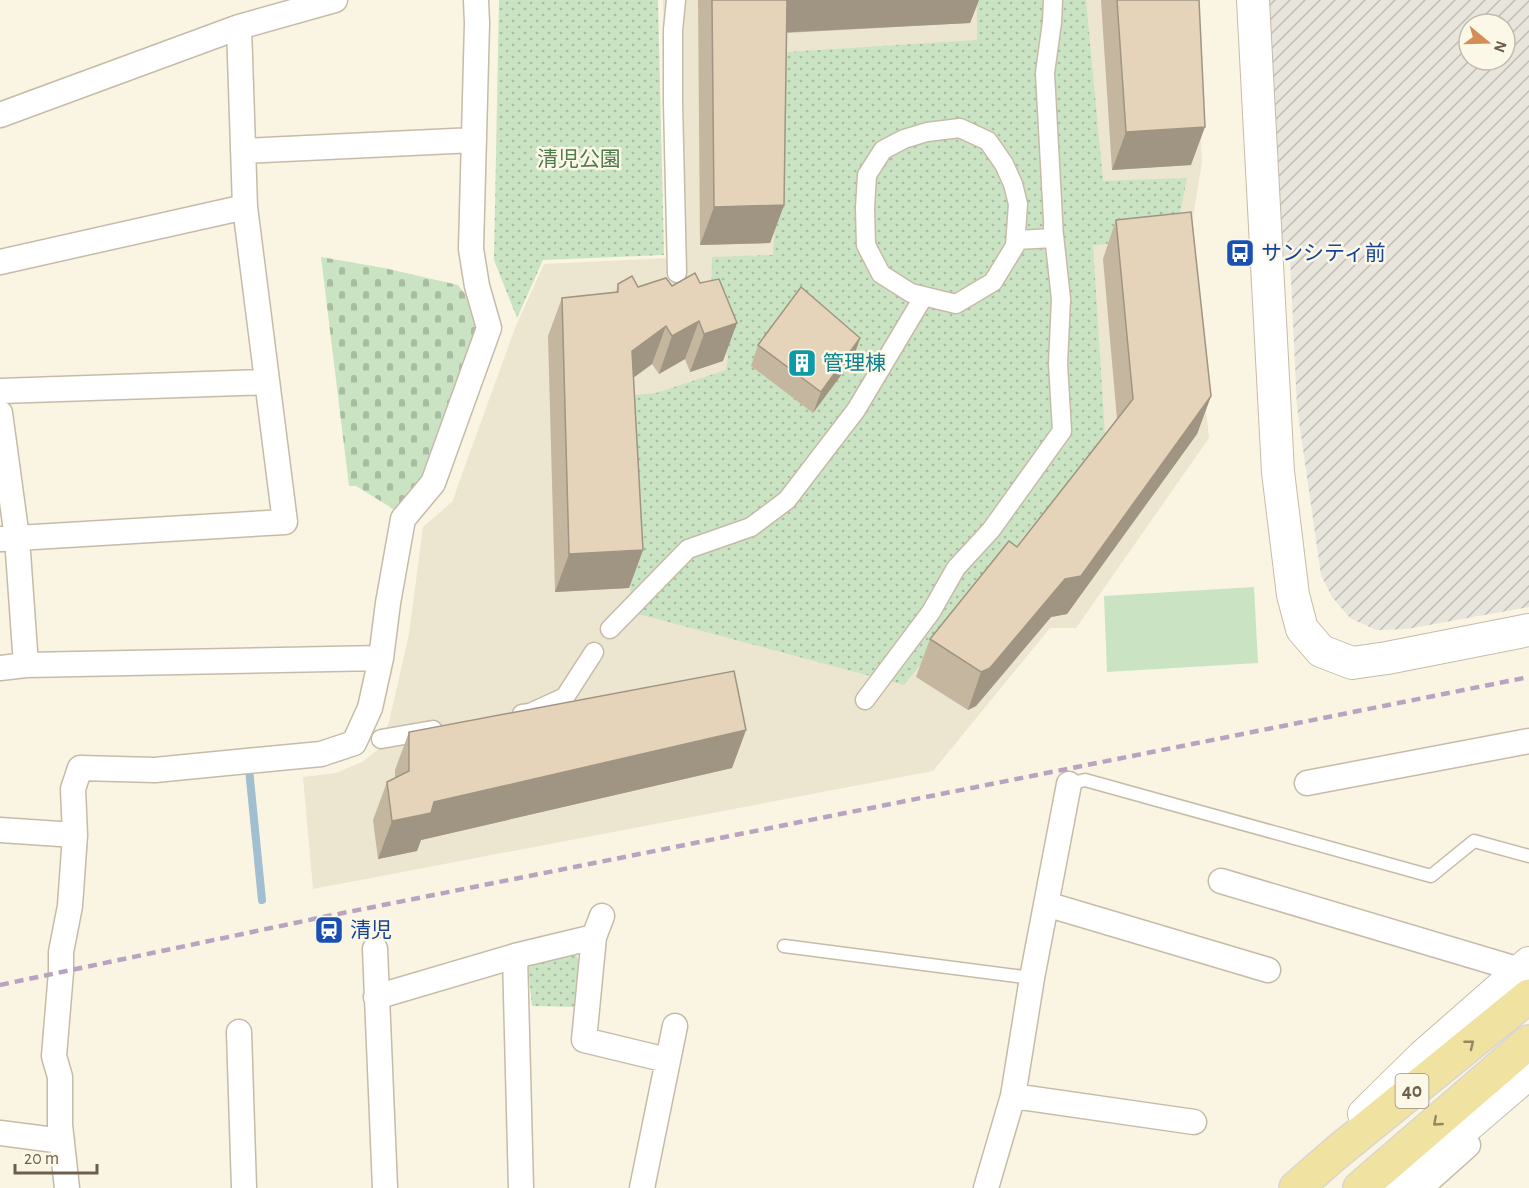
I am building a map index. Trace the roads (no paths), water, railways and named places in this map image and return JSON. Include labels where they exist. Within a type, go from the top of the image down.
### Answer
[{"type":"main road","name":"40","points":[[1296,1188],[1526,976]]},
{"type":"main road","name":"40","points":[[1360,1188],[1529,1042]]},
{"type":"street","points":[[0,115],[239,27],[335,0]]},
{"type":"street","points":[[67,1188],[60,1125],[60,1077],[54,1056],[61,952],[70,906],[75,835],[73,789],[81,768],[155,770],[321,754],[354,743],[370,708],[381,658],[388,603],[404,519],[433,483],[489,328],[477,286],[471,249],[476,0]]},
{"type":"street","points":[[676,0],[673,30],[673,103],[677,273]]},
{"type":"street","points":[[1016,240],[1054,238],[1046,73],[1053,0]]},
{"type":"street","points":[[1253,0],[1278,472],[1293,595],[1302,629],[1321,651],[1352,663],[1529,630]]},
{"type":"street","points":[[9,538],[285,522],[246,207],[239,27]]},
{"type":"street","points":[[960,128],[988,141],[1004,164],[1013,184],[1018,204],[1016,246],[993,282],[956,304],[924,296],[911,293],[881,274],[866,244],[867,175],[883,150],[904,139],[927,132],[960,128]]},
{"type":"street","points":[[243,151],[474,140]]},
{"type":"street","points":[[0,262],[246,207]]},
{"type":"street","points":[[865,700],[931,612],[956,568],[991,530],[1062,432],[1058,364],[1061,299],[1053,226]]},
{"type":"street","points":[[610,629],[688,549],[751,527],[786,500],[856,410],[924,296]]},
{"type":"street","points":[[0,390],[267,382]]},
{"type":"street","points":[[0,413],[9,538],[26,665]]},
{"type":"street","points":[[507,717],[530,713],[565,697],[594,652]]},
{"type":"street","points":[[0,668],[26,665],[381,658]]},
{"type":"street","points":[[381,739],[450,727]]},
{"type":"street","points":[[1307,783],[1529,741]]},
{"type":"street","points":[[986,1188],[1012,1096],[1069,784]]},
{"type":"street","points":[[0,830],[75,835]]},
{"type":"street","points":[[1221,881],[1526,976]]},
{"type":"street","points":[[1046,904],[1268,970]]},
{"type":"street","points":[[376,997],[515,956],[598,926],[585,1040],[667,1060]]},
{"type":"street","points":[[375,949],[385,1188]]},
{"type":"street","points":[[515,956],[521,1188]]},
{"type":"street","points":[[1289,1188],[1423,1056],[1526,976]]},
{"type":"street","points":[[642,1188],[675,1026]]},
{"type":"street","points":[[239,1032],[244,1188]]},
{"type":"street","points":[[1395,1188],[1518,1083]]},
{"type":"street","points":[[1420,1188],[1470,1144],[1518,1083]]},
{"type":"street","points":[[1012,1096],[1194,1122]]},
{"type":"street","points":[[0,1133],[62,1141]]},
{"type":"lane","points":[[1069,784],[1084,780],[1431,876],[1474,841],[1529,856]]},
{"type":"lane","points":[[784,946],[1032,978]]},
{"type":"waterway","points":[[249,769],[262,900]]},
{"type":"railway","points":[[0,985],[328,916],[1529,677]]},
{"type":"place","name":"サンシティ前","points":[[1240,253]]},
{"type":"place","name":"管理棟","points":[[802,363]]},
{"type":"place","name":"清児","points":[[329,930]]},
{"type":"park label","name":"清児公園","points":[[579,159]]}]
